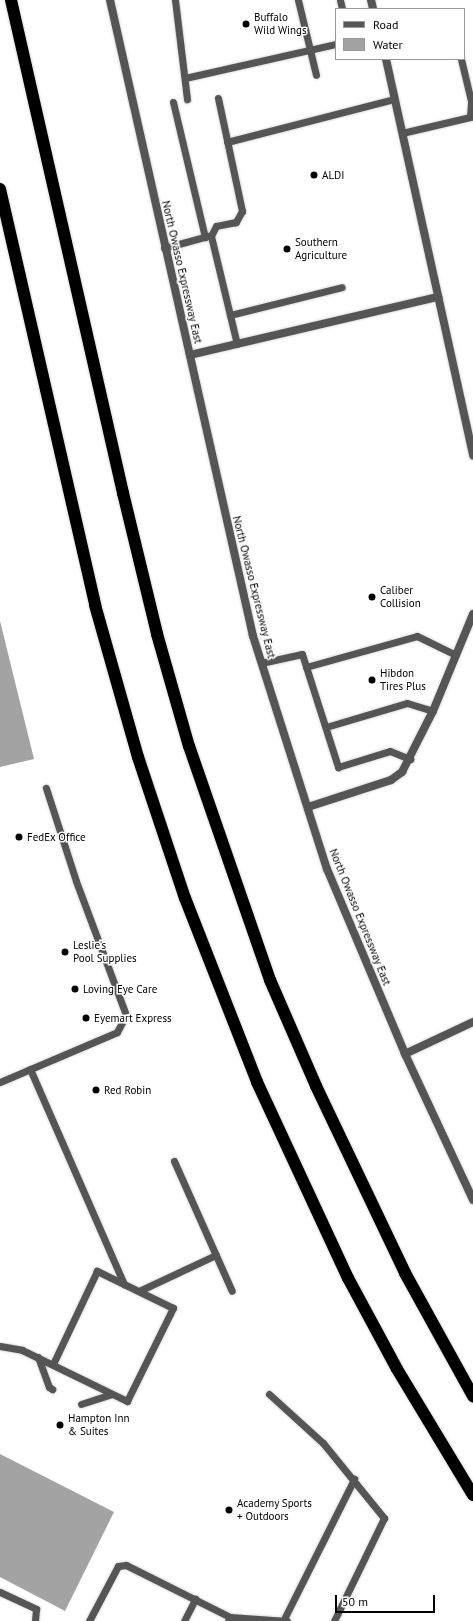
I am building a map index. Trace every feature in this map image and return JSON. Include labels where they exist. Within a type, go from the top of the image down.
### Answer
[{"type":"highway","points":[[11,0],[157,634],[191,753],[268,972],[316,1086],[405,1273],[473,1396]]},
{"type":"highway","points":[[0,189],[95,605],[138,757],[185,898],[257,1082],[345,1271],[397,1369],[473,1495]]},
{"type":"street","name":"North Owasso Expressway East","points":[[110,0],[164,248],[190,355],[253,636],[261,663],[327,869],[405,1054],[473,1200]]},
{"type":"street","points":[[386,60],[473,456]]},
{"type":"street","points":[[190,355],[438,297]]},
{"type":"street","points":[[308,807],[391,780],[402,772],[410,759],[433,711],[473,614]]},
{"type":"street","points":[[405,1054],[473,1022]]},
{"type":"lane","points":[[176,0],[187,99]]},
{"type":"lane","points":[[298,0],[316,75]]},
{"type":"lane","points":[[185,78],[335,44]]},
{"type":"lane","points":[[402,133],[470,118],[471,101],[461,60]]},
{"type":"lane","points":[[164,248],[208,236],[216,226],[236,222],[242,211],[218,98]]},
{"type":"lane","points":[[227,142],[394,99]]},
{"type":"lane","points":[[173,102],[238,344]]},
{"type":"lane","points":[[230,315],[342,287]]},
{"type":"lane","points":[[306,667],[416,636],[456,655]]},
{"type":"lane","points":[[261,663],[302,654],[338,767],[390,750],[410,759]]},
{"type":"lane","points":[[326,727],[407,702],[433,711]]},
{"type":"lane","points":[[0,1082],[118,1032],[126,1015],[76,881],[46,788]]},
{"type":"lane","points":[[30,1069],[124,1284]]},
{"type":"lane","points":[[174,1161],[232,1291]]},
{"type":"lane","points":[[139,1291],[216,1255]]},
{"type":"lane","points":[[0,1346],[22,1350],[126,1401],[173,1308],[97,1271],[53,1364]]},
{"type":"lane","points":[[38,1357],[49,1387],[52,1389]]},
{"type":"lane","points":[[81,1404],[111,1394]]},
{"type":"lane","points":[[269,1394],[323,1443],[354,1479],[384,1518],[334,1621]]},
{"type":"lane","points":[[90,1621],[118,1566],[126,1565],[195,1599],[229,1619],[286,1620],[354,1479]]},
{"type":"lane","points":[[0,1592],[36,1609],[36,1621]]},
{"type":"lane","points":[[184,1621],[195,1599]]},
{"type":"water","points":[[0,621],[34,759],[0,767]]},
{"type":"water","points":[[0,1454],[114,1512],[65,1611],[0,1577]]},
{"type":"place","name":"Buffalo Wild Wings","points":[[246,24]]},
{"type":"place","name":"ALDI","points":[[314,175]]},
{"type":"place","name":"Southern Agriculture","points":[[287,249]]},
{"type":"place","name":"Caliber Collision","points":[[372,597]]},
{"type":"place","name":"Hibdon Tires Plus","points":[[372,680]]},
{"type":"place","name":"FedEx Office","points":[[19,837]]},
{"type":"place","name":"Leslie's Pool Supplies","points":[[65,952]]},
{"type":"place","name":"Loving Eye Care","points":[[75,989]]},
{"type":"place","name":"Eyemart Express","points":[[86,1018]]},
{"type":"place","name":"Red Robin","points":[[96,1090]]},
{"type":"place","name":"Hampton Inn & Suites","points":[[60,1425]]},
{"type":"place","name":"Academy Sports + Outdoors","points":[[229,1510]]}]
